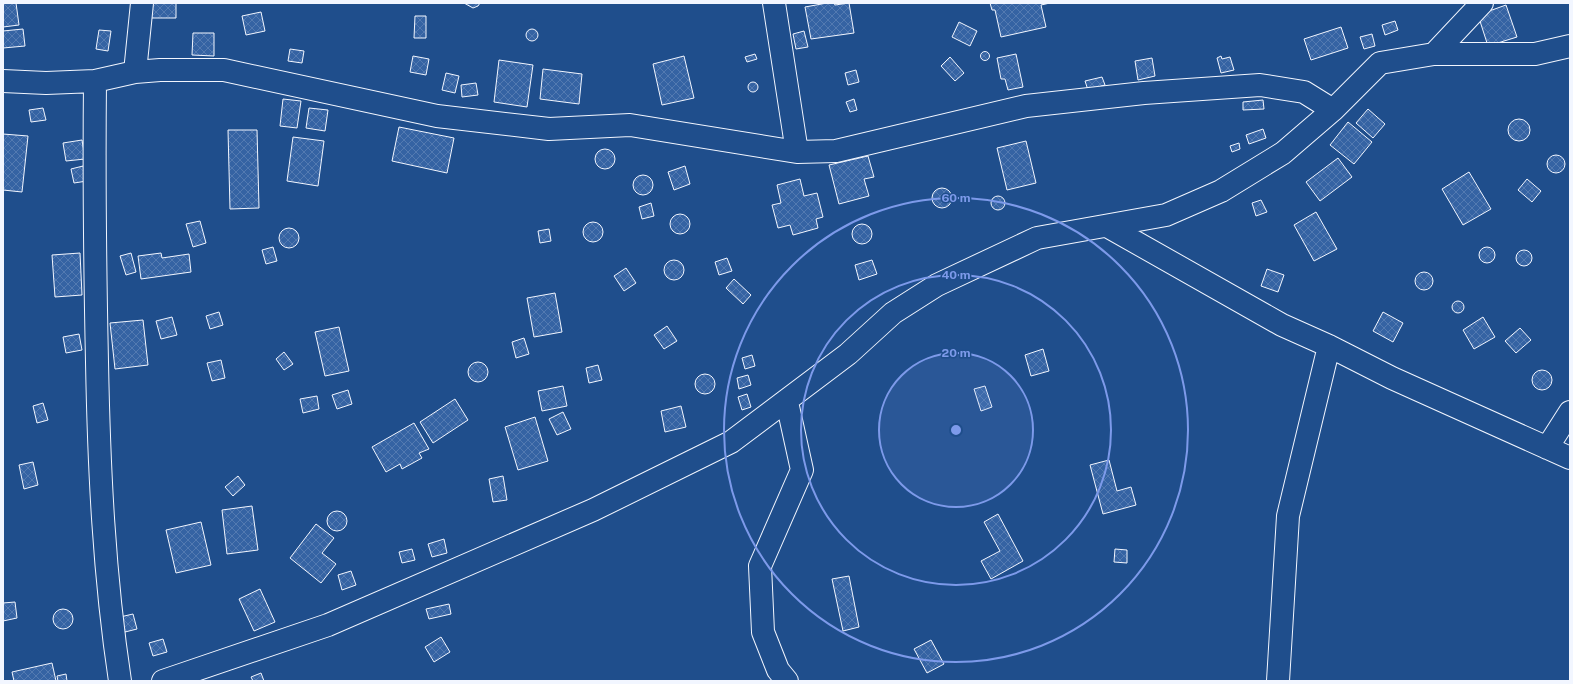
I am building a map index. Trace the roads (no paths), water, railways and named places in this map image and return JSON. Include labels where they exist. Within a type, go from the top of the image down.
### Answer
[{"type":"street","points":[[135,72],[142,3]]},
{"type":"street","points":[[774,3],[797,152]]},
{"type":"street","points":[[1434,54],[1482,3]]},
{"type":"street","points":[[163,681],[328,625],[594,510],[731,442],[787,402],[848,354],[893,313],[937,285],[1037,238],[1166,215],[1221,191],[1283,153],[1333,110],[1380,62],[1434,54],[1534,54],[1570,46]]},
{"type":"street","points":[[3,82],[46,83],[95,81],[135,72],[160,70],[224,70],[437,116],[549,129],[630,125],[797,152],[836,151],[1026,106],[1144,93],[1260,84],[1304,92],[1333,110]]},
{"type":"street","points":[[95,81],[94,240],[98,443],[111,623],[120,681]]},
{"type":"street","points":[[1107,226],[1282,325],[1329,346],[1392,378],[1570,458]]},
{"type":"street","points":[[1278,681],[1288,516],[1329,346]]},
{"type":"street","points":[[787,402],[802,470],[760,566],[763,632],[778,670],[788,681]]},
{"type":"street","points":[[1547,448],[1570,412]]}]
